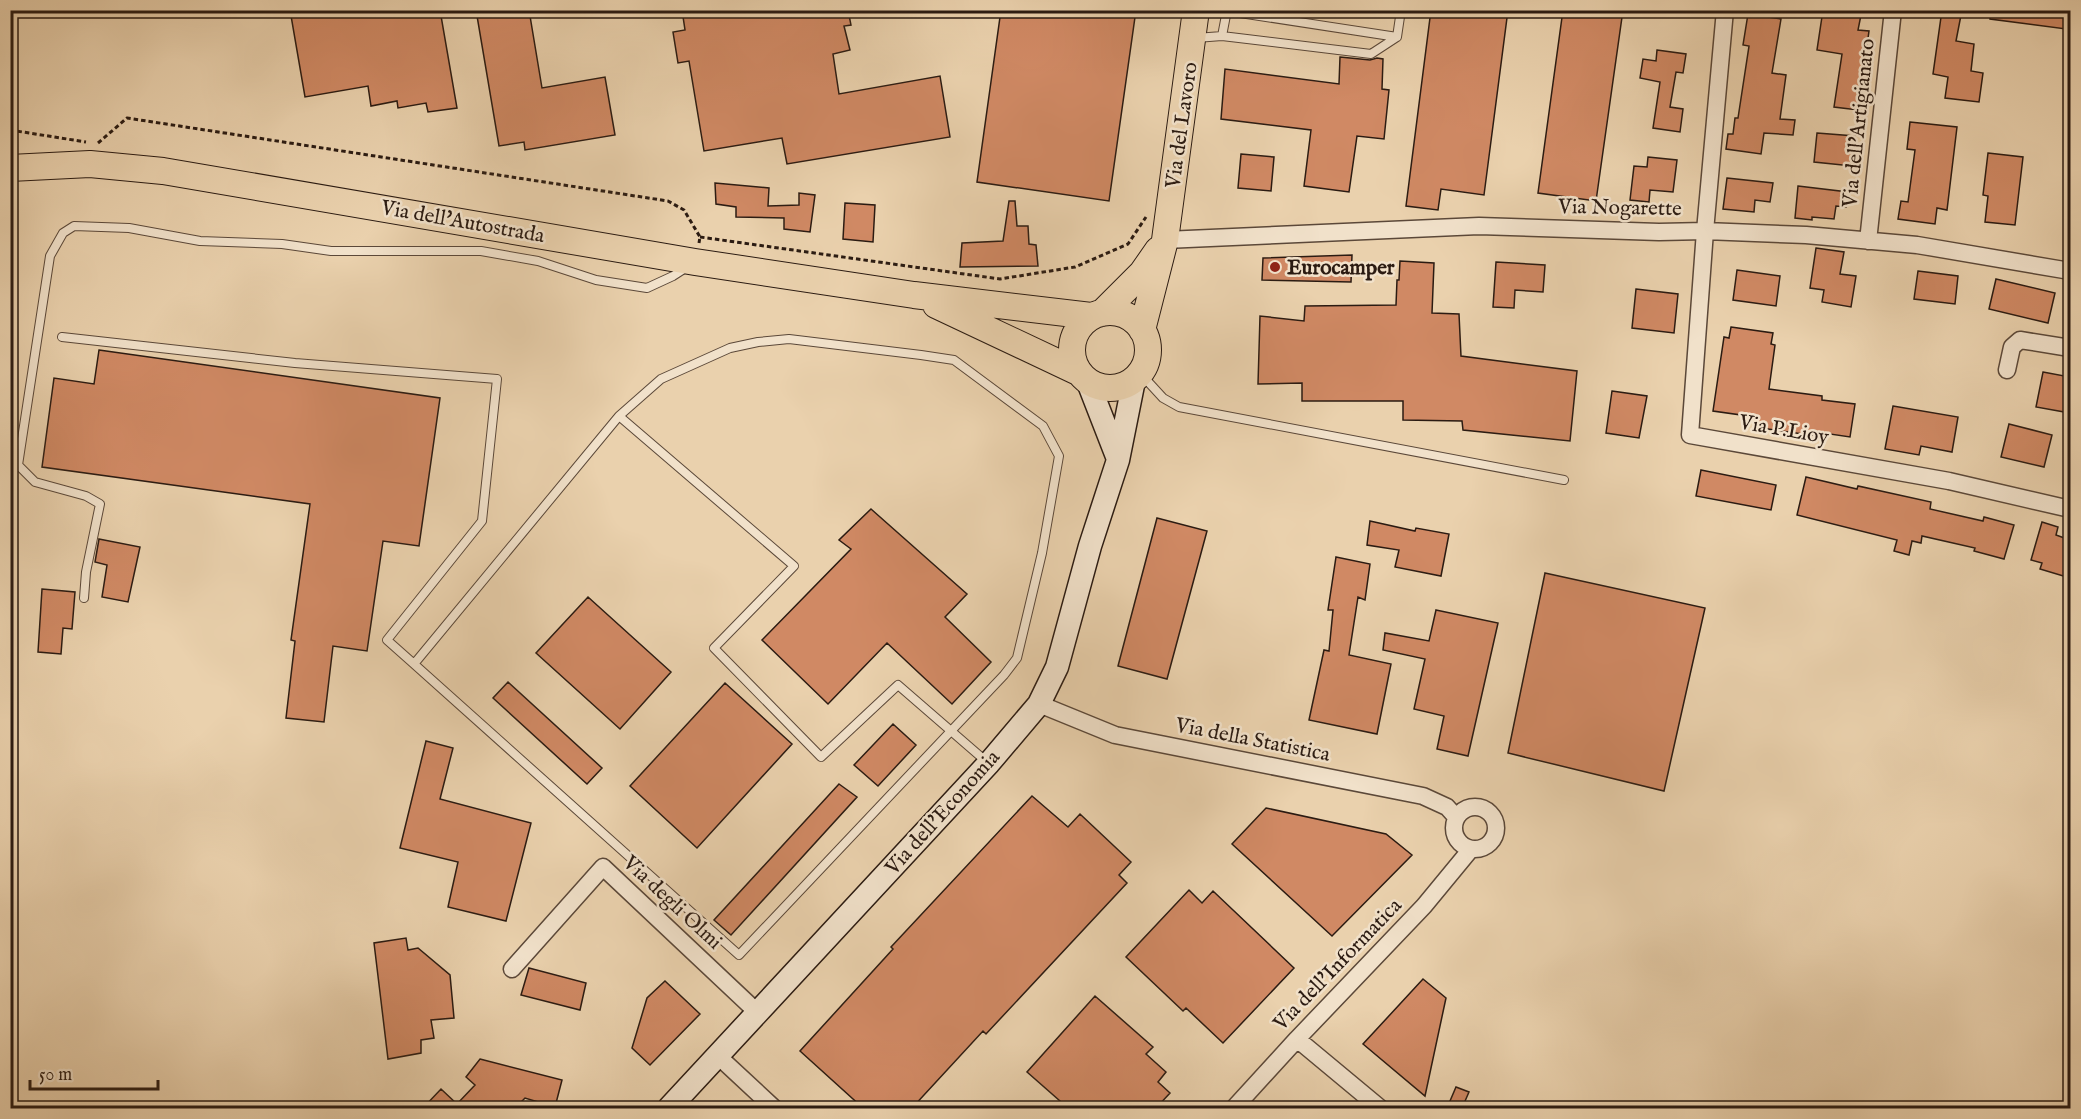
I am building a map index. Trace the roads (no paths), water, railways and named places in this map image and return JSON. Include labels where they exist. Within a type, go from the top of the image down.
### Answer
[{"type":"main road","name":"Via del Lavoro","points":[[1143,330],[1167,228],[1196,10]]},
{"type":"main road","name":"Via dell'Autostrada","points":[[11,168],[90,164],[163,171],[695,262],[914,295],[1096,314],[1114,312],[1135,321],[1143,330]]},
{"type":"main road","name":"Via del Lavoro","points":[[1096,314],[1142,273],[1167,228]]},
{"type":"main road","name":"Via dell'Autostrada","points":[[914,295],[1083,377],[1099,387],[1123,386],[1137,377]]},
{"type":"main road","points":[[1096,314],[1081,324],[1074,335],[1071,348],[1072,361],[1083,377],[1118,460]]},
{"type":"main road","points":[[1137,377],[1146,363],[1148,352],[1143,330]]},
{"type":"main road","name":"Via dell'Economia","points":[[669,1108],[989,763],[1039,704],[1057,667],[1090,546],[1118,460],[1137,377]]},
{"type":"street","points":[[1705,231],[1725,10]]},
{"type":"street","name":"Via dell'Artigianato","points":[[1868,240],[1893,10]]},
{"type":"street","name":"Via Nogarette","points":[[1167,228],[1479,226],[1659,232],[1705,231],[1917,244],[2070,271]]},
{"type":"street","name":"Via P.Lioy","points":[[1705,231],[1690,435],[1949,481],[2070,509]]},
{"type":"street","points":[[2007,370],[2012,347],[2020,340],[2070,348]]},
{"type":"street","name":"Via della Statistica","points":[[1039,704],[1115,735],[1423,796],[1447,807],[1456,818]]},
{"type":"street","points":[[1479,807],[1491,813],[1497,825],[1494,838],[1484,848],[1471,849],[1459,843],[1454,831],[1456,818],[1466,808],[1479,807]]},
{"type":"street","name":"Via dell'Informatica","points":[[1234,1108],[1424,906],[1471,849]]},
{"type":"street","name":"Via degli Olmi","points":[[512,969],[603,867],[758,1012]]},
{"type":"street","points":[[1297,1039],[1380,1108]]},
{"type":"street","points":[[718,1056],[774,1108]]},
{"type":"lane","points":[[1193,38],[1222,36],[1371,54],[1397,37],[1401,10]]},
{"type":"lane","points":[[1222,36],[1227,11],[1397,37]]},
{"type":"lane","points":[[84,597],[86,572],[100,504],[86,495],[35,482],[18,465],[50,256],[63,233],[74,226],[129,228],[200,241],[282,244],[331,251],[481,251],[538,261],[596,280],[647,288],[674,276],[695,262]]},
{"type":"lane","points":[[62,337],[295,363],[496,379],[482,521],[387,640],[739,955],[1004,675],[1017,658],[1042,554],[1059,456],[1043,426],[954,360],[789,339],[730,348],[661,379],[619,416],[414,664]]},
{"type":"lane","points":[[1137,377],[1163,398],[1179,407],[1564,480]]},
{"type":"lane","points":[[619,416],[794,566],[714,648],[821,757],[898,685],[989,763]]},
{"type":"place","name":"Eurocamper","points":[[1275,267]]}]
